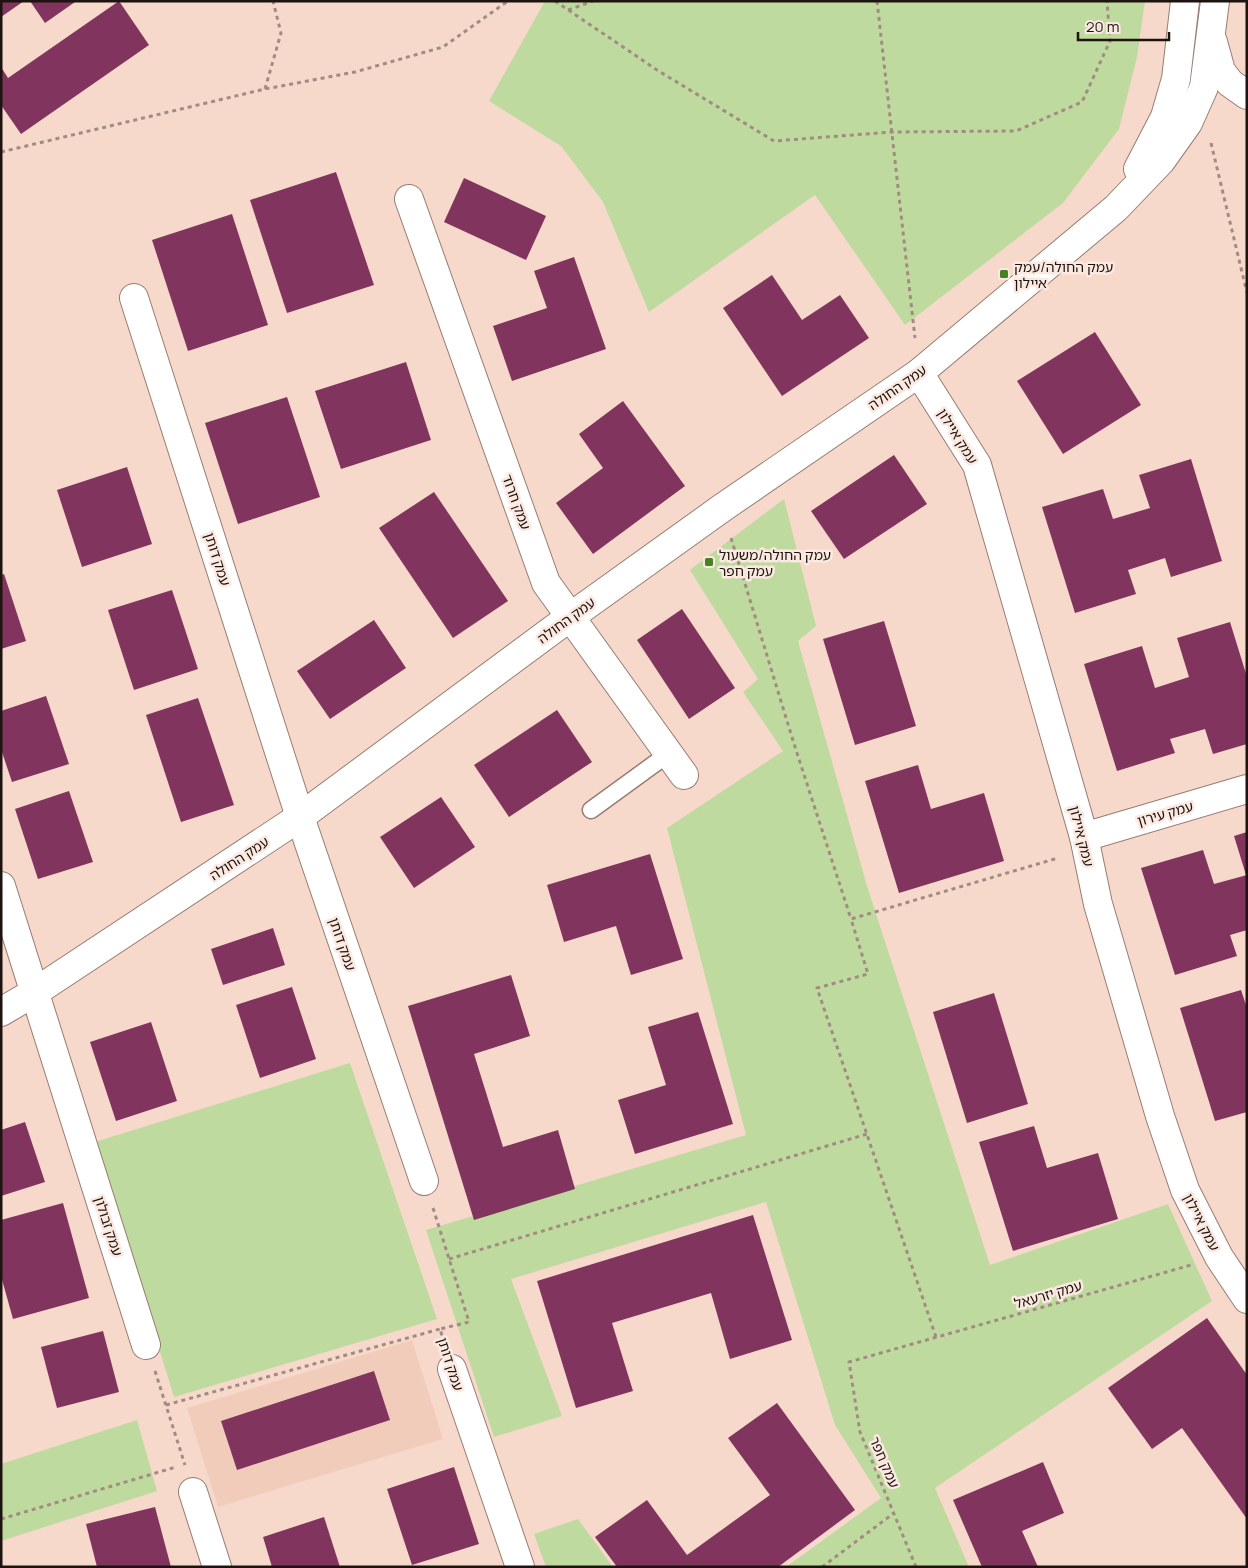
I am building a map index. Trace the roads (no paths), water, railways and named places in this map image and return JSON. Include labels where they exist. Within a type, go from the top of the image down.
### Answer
[{"type":"street","name":"עמק החולה","points":[[1116,208],[1165,117],[1176,80],[1186,1]]},
{"type":"street","name":"עמק החולה","points":[[1,1012],[35,992],[300,817],[570,616],[722,508],[919,374],[1116,208],[1161,161],[1188,123],[1204,87],[1215,1]]},
{"type":"street","points":[[1212,36],[1221,71],[1230,83],[1247,96]]},
{"type":"street","points":[[1177,68],[1188,79],[1204,87],[1247,96]]},
{"type":"street","name":"עמק חרוד","points":[[409,199],[546,583],[676,765]]},
{"type":"street","name":"עמק דותן","points":[[134,298],[300,817],[424,1181]]},
{"type":"street","name":"עמק איילון","points":[[919,374],[977,465],[1085,843],[1098,904],[1160,1116],[1185,1190],[1219,1258],[1247,1299]]},
{"type":"street","name":"עמק עירון","points":[[1085,843],[1247,789]]},
{"type":"street","name":"עמק זבולון","points":[[1,886],[146,1345]]},
{"type":"street","name":"עמק דותן","points":[[452,1369],[520,1567]]},
{"type":"street","points":[[193,1492],[217,1567]]},
{"type":"lane","points":[[591,810],[676,765]]},
{"type":"place","name":"עמק החולה/עמק איילון","points":[[1004,274]]},
{"type":"place","name":"עמק החולה/משעול עמק חפר","points":[[709,562]]}]
